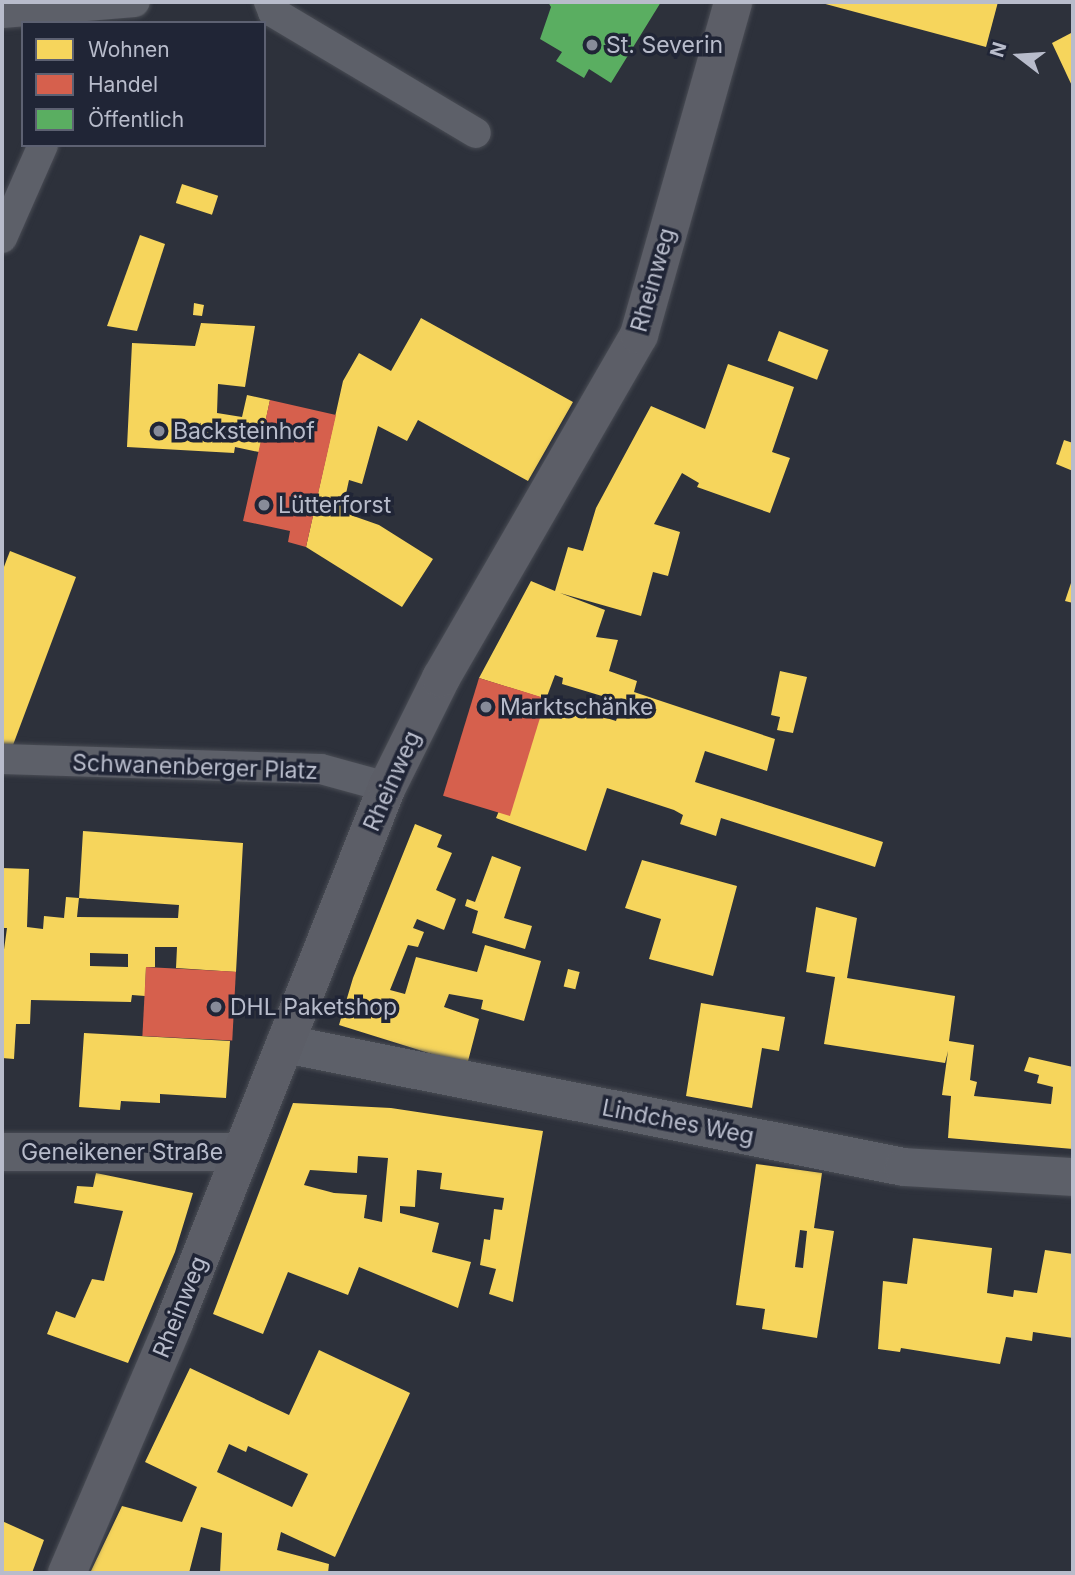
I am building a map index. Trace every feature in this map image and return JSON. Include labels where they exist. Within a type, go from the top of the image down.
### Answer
[{"type":"main road","name":"Rheinweg","points":[[67,1573],[242,1152],[387,787],[441,678],[639,335],[733,2]]},
{"type":"street","name":"Lindches Weg","points":[[285,1044],[904,1167],[1073,1177]]},
{"type":"street","name":"Geneikener Straße","points":[[2,1152],[242,1152]]},
{"type":"lane","points":[[2,13],[101,10],[135,2]]},
{"type":"lane","points":[[269,2],[273,12],[476,134]]},
{"type":"lane","points":[[2,238],[42,147]]},
{"type":"lane","name":"Schwanenberger Platz","points":[[2,759],[321,769],[387,787]]},
{"type":"building: Wohnen","points":[[818,2],[998,2],[986,47]]},
{"type":"building: Wohnen","points":[[1073,32],[1073,88],[1052,43]]},
{"type":"building: Wohnen","points":[[182,184],[218,196],[212,215],[176,203]]},
{"type":"building: Wohnen","points":[[140,235],[165,244],[137,331],[107,326]]},
{"type":"building: Wohnen","points":[[194,303],[204,305],[202,316],[193,315]]},
{"type":"building: Wohnen","points":[[421,318],[573,402],[528,481],[418,420],[407,441],[378,426],[362,484],[349,480],[342,512],[379,525],[433,559],[402,607],[306,547],[343,381],[359,353],[391,371]]},
{"type":"building: Wohnen","points":[[201,323],[255,326],[245,387],[218,384],[217,413],[242,417],[247,395],[270,400],[259,452],[235,447],[234,453],[127,447],[132,343],[195,346]]},
{"type":"building: Wohnen","points":[[779,331],[828,350],[817,380],[768,361]]},
{"type":"building: Wohnen","points":[[728,364],[794,387],[772,452],[790,458],[770,513],[697,487],[699,483],[682,473],[654,524],[680,532],[668,576],[653,572],[641,616],[560,593],[605,610],[596,637],[618,640],[609,671],[637,681],[634,692],[775,739],[767,771],[705,751],[695,782],[883,842],[875,867],[721,818],[716,836],[680,824],[683,815],[674,810],[607,788],[586,851],[496,818],[546,699],[479,678],[531,581],[555,591],[568,547],[583,551],[596,508],[651,406],[705,429]],"holes":[[[555,675],[563,678],[562,684],[622,702],[616,721],[546,699]]]},
{"type":"building: Wohnen","points":[[1064,440],[1073,443],[1073,471],[1056,464]]},
{"type":"building: Wohnen","points":[[10,551],[76,577],[10,753],[2,753],[2,572]]},
{"type":"building: Wohnen","points":[[1073,577],[1073,603],[1065,601]]},
{"type":"building: Wohnen","points":[[780,671],[807,677],[793,733],[777,730],[780,717],[771,715]]},
{"type":"building: Wohnen","points":[[415,824],[442,835],[437,847],[452,853],[436,890],[456,899],[444,930],[417,919],[413,928],[424,932],[418,947],[408,945],[390,990],[405,994],[416,957],[477,972],[485,945],[541,961],[524,1021],[481,1009],[483,1000],[449,994],[444,1007],[479,1019],[467,1065],[339,1025],[353,978]]},
{"type":"building: Wohnen","points":[[83,831],[243,843],[236,972],[176,968],[177,947],[155,947],[155,967],[146,967],[145,996],[132,995],[131,1002],[31,1000],[30,1024],[16,1024],[14,1059],[2,1058],[2,964],[7,928],[2,928],[2,868],[29,869],[27,927],[43,929],[44,916],[64,918],[66,897],[79,898]],"holes":[[[79,898],[179,905],[178,918],[77,917]],[[90,953],[128,954],[128,967],[90,966]]]},
{"type":"building: Wohnen","points":[[492,856],[521,867],[504,918],[532,926],[525,949],[472,933],[478,911],[465,906],[467,899],[475,902]]},
{"type":"building: Wohnen","points":[[642,860],[737,886],[713,976],[649,959],[661,919],[625,908]]},
{"type":"building: Wohnen","points":[[816,907],[857,918],[847,978],[955,996],[949,1041],[974,1045],[970,1080],[977,1082],[974,1096],[1051,1104],[1053,1087],[1037,1083],[1039,1075],[1024,1071],[1029,1057],[1073,1067],[1073,1149],[948,1138],[951,1096],[942,1095],[948,1051],[945,1063],[824,1044],[835,977],[806,972]]},
{"type":"building: Wohnen","points":[[568,969],[580,972],[575,989],[564,986]]},
{"type":"building: Wohnen","points":[[701,1003],[785,1017],[779,1051],[762,1048],[752,1108],[686,1096]]},
{"type":"building: Wohnen","points":[[84,1033],[230,1041],[226,1098],[160,1094],[160,1103],[121,1101],[120,1110],[79,1107]]},
{"type":"building: Wohnen","points":[[293,1103],[391,1108],[543,1131],[513,1302],[489,1294],[496,1269],[480,1265],[484,1239],[490,1240],[494,1209],[502,1210],[504,1198],[440,1189],[442,1173],[417,1170],[415,1207],[400,1206],[400,1213],[439,1223],[432,1252],[471,1262],[458,1308],[359,1267],[348,1295],[288,1272],[263,1334],[213,1314]],"holes":[[[358,1156],[388,1158],[382,1222],[364,1218],[367,1195],[334,1193],[304,1185],[310,1170],[357,1173]]]},
{"type":"building: Wohnen","points":[[756,1164],[822,1173],[814,1228],[834,1231],[817,1338],[762,1329],[765,1309],[736,1305]],"holes":[[[800,1230],[807,1231],[803,1268],[795,1267]]]},
{"type":"building: Wohnen","points":[[96,1173],[193,1193],[175,1252],[128,1363],[47,1334],[56,1311],[75,1318],[92,1279],[104,1281],[123,1211],[74,1203],[77,1186],[93,1187]]},
{"type":"building: Wohnen","points":[[913,1238],[992,1248],[987,1293],[1013,1297],[1014,1290],[1037,1293],[1045,1250],[1073,1254],[1073,1338],[1033,1332],[1032,1341],[1006,1337],[1000,1364],[901,1348],[900,1352],[878,1349],[883,1281],[907,1284]]},
{"type":"building: Wohnen","points":[[319,1350],[410,1393],[335,1557],[281,1532],[277,1550],[329,1564],[328,1573],[220,1573],[222,1533],[201,1527],[189,1573],[90,1573],[122,1506],[182,1522],[197,1487],[145,1462],[190,1368],[289,1415]],"holes":[[[229,1444],[246,1452],[248,1446],[308,1474],[292,1507],[217,1472]]]},
{"type":"building: Wohnen","points":[[2,1521],[44,1540],[32,1573],[2,1573]]},
{"type":"building: Handel","points":[[270,400],[336,415],[306,547],[288,542],[290,531],[243,521]]},
{"type":"building: Handel","points":[[479,678],[546,698],[510,816],[443,796]]},
{"type":"building: Handel","points":[[146,967],[236,972],[232,1041],[142,1036]]},
{"type":"building: Öffentlich","name":"St. Severin","points":[[548,2],[661,2],[611,83],[589,69],[584,78],[556,61],[562,52],[540,39],[551,7]]},
{"type":"place","name":"St. Severin","points":[[592,45]]},
{"type":"place","name":"Backsteinhof","points":[[159,431]]},
{"type":"place","name":"Lütterforst","points":[[264,505]]},
{"type":"place","name":"Marktschänke","points":[[486,707]]},
{"type":"place","name":"DHL Paketshop","points":[[216,1007]]}]
